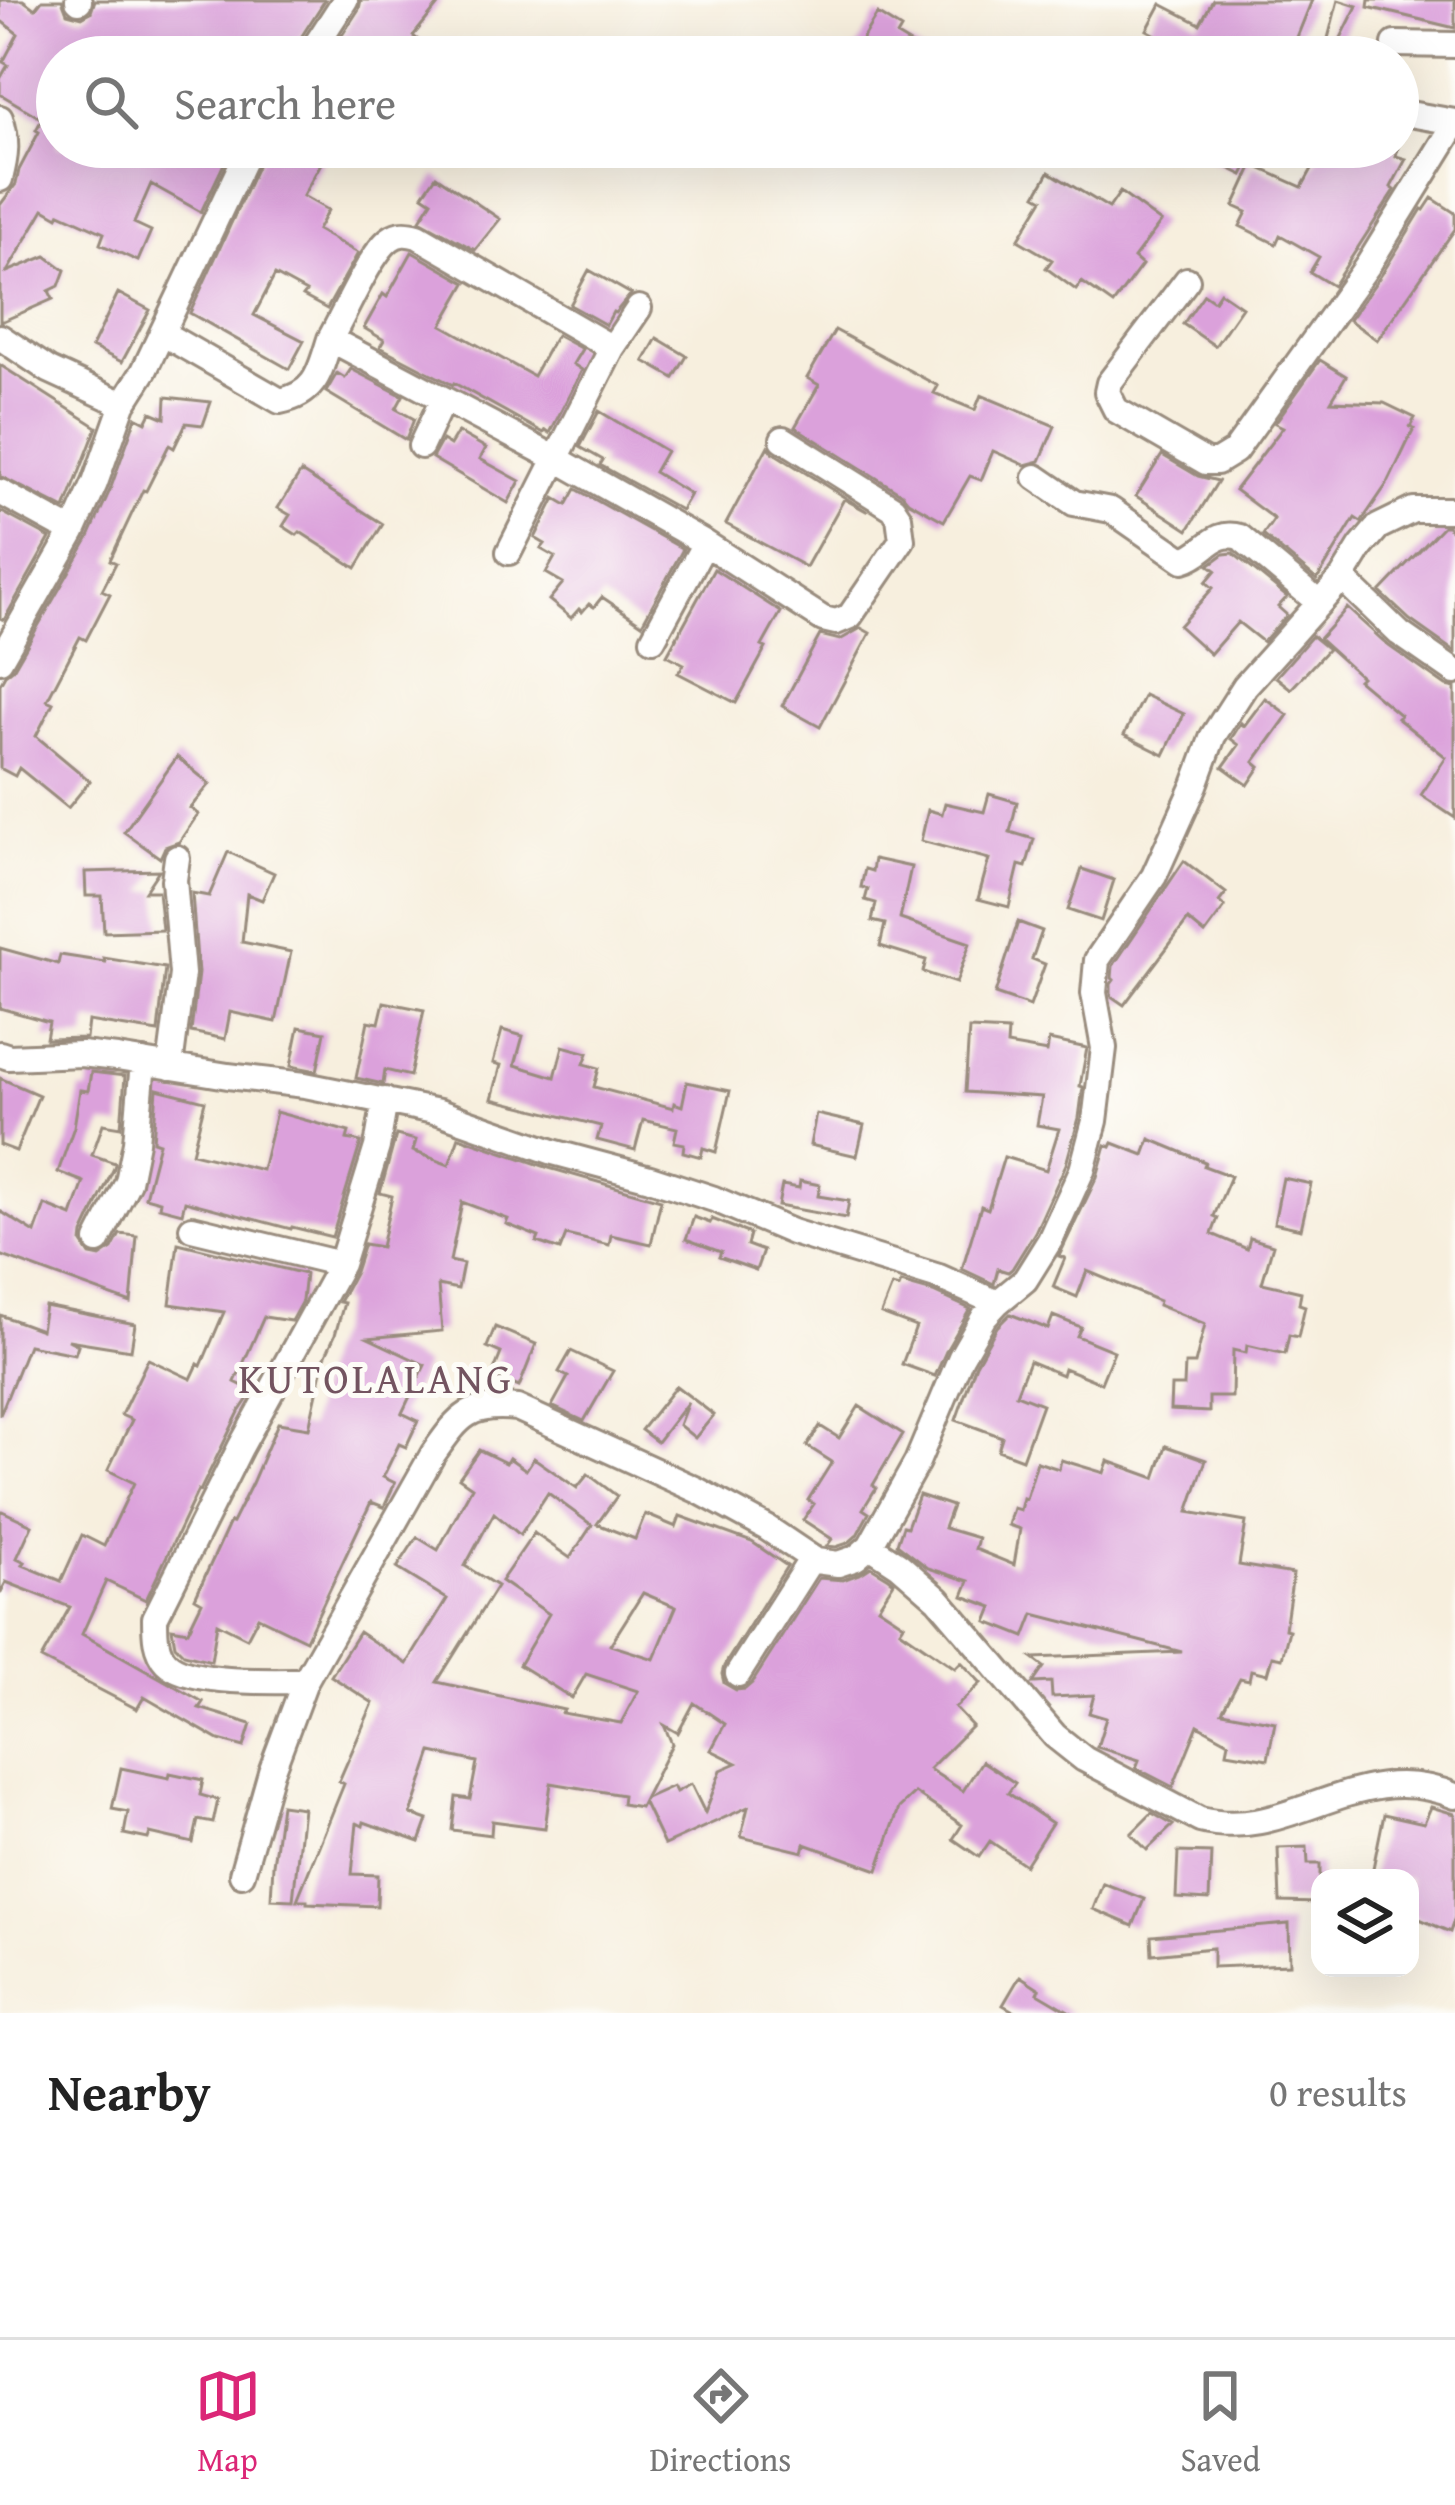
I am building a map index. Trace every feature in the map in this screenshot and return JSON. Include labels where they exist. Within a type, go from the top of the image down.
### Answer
[{"type":"street","points":[[320,36],[346,0]]},
{"type":"street","points":[[1419,45],[1455,46]]},
{"type":"street","points":[[1187,280],[1109,383],[1107,392],[1116,410],[1206,462],[1217,462],[1235,452],[1356,282],[1455,123],[1419,116]]},
{"type":"street","points":[[0,118],[7,154],[0,178]]},
{"type":"street","points":[[3,647],[73,532],[123,404],[144,371],[240,168]]},
{"type":"street","points":[[162,333],[280,401],[301,395],[319,372],[330,339],[376,255],[389,239],[406,233],[612,348]]},
{"type":"street","points":[[509,552],[612,348],[639,308]]},
{"type":"street","points":[[0,338],[49,370],[123,404]]},
{"type":"street","points":[[330,339],[555,458],[836,622],[850,616],[902,540],[899,518],[892,508],[783,439]]},
{"type":"street","points":[[421,446],[443,399]]},
{"type":"street","points":[[1036,477],[1074,502],[1111,510],[1183,560],[1190,560],[1217,536],[1240,537],[1318,602]]},
{"type":"street","points":[[0,492],[73,532]]},
{"type":"street","points":[[242,1874],[271,1772],[305,1681],[433,1454],[472,1410],[489,1405],[517,1408],[697,1490],[812,1558],[838,1564],[856,1558],[869,1546],[917,1462],[983,1317],[1025,1280],[1050,1240],[1082,1170],[1095,1120],[1103,1048],[1094,993],[1097,960],[1154,875],[1213,736],[1244,686],[1342,578],[1378,527],[1413,510],[1455,510]]},
{"type":"street","points":[[652,639],[705,542]]},
{"type":"street","points":[[1342,578],[1399,633],[1455,672]]},
{"type":"street","points":[[170,1066],[182,974],[173,880],[177,858]]},
{"type":"street","points":[[0,1054],[81,1054],[143,1062],[305,1084],[439,1112],[553,1152],[714,1199],[792,1232],[939,1277],[997,1303]]},
{"type":"street","points":[[98,1241],[128,1182],[143,1062]]},
{"type":"street","points":[[305,1681],[185,1674],[162,1658],[155,1640],[155,1618],[240,1448],[341,1264],[377,1147],[385,1100]]},
{"type":"street","points":[[191,1228],[341,1264]]},
{"type":"street","points":[[869,1546],[938,1599],[1055,1736],[1084,1760],[1200,1820],[1246,1826],[1380,1786],[1455,1796]]},
{"type":"street","points":[[738,1674],[812,1558]]},
{"type":"building","points":[[0,0],[23,0],[35,9],[42,0],[62,0],[67,13],[82,17],[91,12],[95,0],[325,0],[302,36],[36,36],[36,115],[0,94],[0,79],[8,65],[3,62],[18,34],[0,20]]},
{"type":"building","points":[[361,0],[442,0],[413,36],[342,36]]},
{"type":"building","points":[[1213,0],[1312,0],[1297,36],[1158,36],[1147,30],[1161,4],[1200,24]]},
{"type":"building","points":[[1338,0],[1357,6],[1342,36],[1329,36]]},
{"type":"building","points":[[1369,0],[1455,0],[1455,28],[1368,7]]},
{"type":"building","points":[[877,14],[901,29],[897,36],[864,36]]},
{"type":"building","points":[[36,138],[36,168],[222,168],[201,212],[151,184],[134,223],[151,231],[138,261],[100,244],[104,233],[44,209],[7,272],[46,256],[65,270],[59,286],[49,291],[53,299],[0,321],[0,205],[16,184]]},
{"type":"building","points":[[256,168],[318,168],[303,196],[328,210],[317,230],[358,253],[327,309],[275,275],[254,315],[304,341],[289,369],[190,313]]},
{"type":"building","points":[[1252,168],[1302,187],[1312,168],[1401,168],[1391,187],[1395,190],[1333,286],[1310,272],[1319,257],[1280,235],[1276,244],[1240,226],[1247,212],[1234,206]]},
{"type":"building","points":[[1049,172],[1109,208],[1120,192],[1161,222],[1134,258],[1142,265],[1113,304],[1082,282],[1076,290],[1046,268],[1052,260],[1018,240],[1043,199],[1036,195]]},
{"type":"building","points":[[436,176],[500,219],[475,250],[420,220],[432,201],[423,195]]},
{"type":"building","points":[[1432,198],[1455,213],[1455,229],[1377,340],[1349,320]]},
{"type":"building","points":[[412,252],[466,283],[442,325],[533,376],[556,335],[582,349],[573,364],[582,370],[550,433],[380,347],[384,340],[364,328]]},
{"type":"building","points":[[589,270],[631,294],[606,325],[570,305]]},
{"type":"building","points":[[1220,292],[1242,307],[1215,346],[1183,324],[1204,294],[1214,301]]},
{"type":"building","points":[[118,293],[150,310],[122,362],[92,347]]},
{"type":"building","points":[[835,330],[938,386],[934,393],[975,410],[981,395],[1055,426],[1040,461],[1025,465],[993,451],[981,480],[970,476],[944,521],[908,501],[795,427],[819,385],[807,378]]},
{"type":"building","points":[[657,338],[687,356],[674,378],[644,361]]},
{"type":"building","points":[[1320,360],[1346,376],[1331,401],[1384,403],[1415,418],[1389,481],[1361,522],[1355,518],[1317,580],[1263,535],[1274,519],[1235,490],[1283,427],[1275,423]]},
{"type":"building","points":[[0,365],[97,427],[65,509],[0,476]]},
{"type":"building","points":[[351,369],[403,396],[396,409],[414,419],[406,440],[326,392],[337,373],[345,378]]},
{"type":"building","points":[[166,397],[211,402],[203,425],[186,423],[143,490],[110,560],[116,563],[102,590],[110,594],[86,640],[80,637],[47,700],[53,703],[36,736],[90,781],[68,808],[19,768],[15,776],[0,768],[0,684],[14,668],[88,539],[136,417],[146,422],[151,412],[165,418]]},
{"type":"building","points":[[599,411],[666,451],[654,472],[690,494],[681,510],[600,465],[603,460],[580,447]]},
{"type":"building","points":[[458,432],[486,448],[480,459],[520,481],[508,503],[432,458],[442,440],[450,445]]},
{"type":"building","points":[[768,446],[868,512],[844,499],[806,567],[726,524]]},
{"type":"building","points":[[1162,455],[1198,476],[1218,481],[1188,530],[1136,496]]},
{"type":"building","points":[[301,472],[383,524],[356,568],[283,526],[290,515],[278,508]]},
{"type":"building","points":[[576,489],[683,549],[642,624],[602,597],[594,607],[589,604],[571,618],[549,600],[563,583],[546,573],[555,557],[541,549],[545,544],[535,538],[555,498],[567,505]]},
{"type":"building","points":[[0,511],[50,538],[4,620],[0,618]]},
{"type":"building","points":[[1443,526],[1455,534],[1455,652],[1380,592]]},
{"type":"building","points":[[1233,553],[1287,597],[1278,607],[1287,615],[1263,642],[1238,622],[1210,654],[1179,626],[1213,588],[1206,582],[1216,570],[1209,565]]},
{"type":"building","points":[[714,569],[781,612],[736,703],[678,673],[684,664],[667,655]]},
{"type":"building","points":[[1347,608],[1389,646],[1455,688],[1455,818],[1421,795],[1446,757],[1397,718],[1400,715],[1319,639]]},
{"type":"building","points":[[861,628],[870,633],[820,727],[782,706],[820,635],[840,640]]},
{"type":"building","points":[[1312,636],[1328,649],[1291,689],[1276,677]]},
{"type":"building","points":[[1144,695],[1184,714],[1164,755],[1124,735]]},
{"type":"building","points":[[1265,698],[1288,715],[1254,762],[1260,767],[1248,785],[1223,767],[1239,745],[1231,739]]},
{"type":"building","points":[[177,757],[210,784],[190,808],[198,814],[179,842],[165,847],[160,858],[124,832]]},
{"type":"building","points":[[989,794],[1017,802],[1010,832],[1034,839],[1026,867],[1019,865],[1009,907],[978,899],[989,859],[921,841],[928,810],[942,814],[945,803],[984,812]]},
{"type":"building","points":[[228,852],[274,873],[262,900],[247,894],[242,942],[291,952],[276,1022],[230,1012],[225,1039],[191,1032],[198,973],[192,893],[209,896]]},
{"type":"building","points":[[874,859],[911,867],[900,919],[970,943],[956,983],[923,972],[926,960],[880,946],[885,924],[872,921],[876,903],[865,900],[868,889],[861,887],[865,869],[872,871]]},
{"type":"building","points":[[1184,861],[1226,893],[1219,902],[1225,907],[1205,934],[1188,920],[1124,1005],[1111,996],[1113,966]]},
{"type":"building","points":[[1082,869],[1114,880],[1101,921],[1068,910]]},
{"type":"building","points":[[159,870],[145,891],[158,891],[162,930],[104,932],[102,896],[86,896],[85,872]]},
{"type":"building","points":[[1018,922],[1042,931],[1032,959],[1045,964],[1030,1006],[995,994]]},
{"type":"building","points":[[0,948],[58,964],[60,955],[165,968],[158,1032],[88,1021],[86,1038],[46,1039],[49,1022],[0,1008]]},
{"type":"building","points":[[384,1002],[424,1010],[410,1076],[385,1070],[383,1084],[356,1078],[368,1021],[379,1023]]},
{"type":"building","points":[[299,1027],[325,1032],[317,1071],[291,1066]]},
{"type":"building","points":[[969,1029],[1008,1031],[1007,1045],[1047,1052],[1049,1040],[1087,1048],[1079,1118],[1066,1164],[1035,1232],[1012,1269],[998,1269],[994,1284],[962,1269],[981,1206],[988,1209],[1004,1157],[1046,1170],[1059,1129],[1037,1125],[1042,1097],[965,1092]]},
{"type":"building","points":[[502,1030],[523,1036],[515,1065],[555,1077],[563,1046],[588,1053],[584,1064],[599,1068],[594,1087],[673,1108],[674,1103],[682,1106],[687,1082],[730,1091],[716,1152],[703,1148],[701,1157],[683,1152],[684,1144],[674,1142],[677,1128],[643,1120],[635,1150],[597,1140],[601,1126],[492,1099],[501,1065],[493,1063]]},
{"type":"building","points":[[91,1072],[125,1076],[121,1127],[103,1124],[92,1155],[115,1163],[114,1168],[82,1243],[90,1255],[100,1257],[112,1249],[120,1234],[137,1236],[131,1303],[0,1255],[0,1211],[35,1233],[45,1205],[72,1216],[84,1182],[58,1172],[74,1127],[80,1090],[88,1091]]},
{"type":"building","points":[[0,1078],[39,1095],[16,1151],[0,1145]]},
{"type":"building","points":[[157,1089],[205,1101],[192,1153],[262,1170],[276,1112],[349,1132],[347,1139],[361,1142],[332,1237],[185,1201],[182,1213],[159,1207],[160,1201],[145,1197],[159,1143],[153,1141]]},
{"type":"building","points":[[816,1114],[864,1125],[857,1156],[810,1145]]},
{"type":"building","points":[[396,1135],[416,1140],[413,1151],[449,1165],[459,1137],[661,1200],[651,1244],[611,1235],[609,1245],[566,1235],[560,1250],[506,1224],[508,1219],[462,1202],[450,1261],[463,1264],[458,1289],[438,1285],[442,1331],[368,1338],[425,1365],[402,1413],[418,1421],[406,1447],[399,1444],[383,1477],[395,1483],[384,1507],[371,1502],[306,1640],[258,1617],[247,1638],[217,1623],[211,1661],[184,1654],[175,1645],[172,1628],[188,1631],[202,1602],[195,1598],[278,1423],[309,1428],[325,1357],[344,1303],[339,1302],[364,1244],[381,1247],[392,1196],[380,1193]]},
{"type":"building","points":[[1150,1139],[1231,1176],[1214,1216],[1218,1218],[1212,1234],[1247,1249],[1250,1238],[1273,1245],[1262,1283],[1301,1292],[1299,1304],[1305,1306],[1298,1337],[1289,1335],[1285,1354],[1247,1345],[1246,1353],[1233,1350],[1232,1397],[1209,1397],[1209,1412],[1170,1410],[1171,1386],[1184,1386],[1185,1364],[1195,1364],[1205,1324],[1087,1271],[1077,1297],[1053,1287],[1065,1258],[1059,1256],[1097,1177],[1106,1145],[1113,1143],[1144,1155]]},
{"type":"building","points":[[1283,1178],[1311,1184],[1301,1229],[1274,1223]]},
{"type":"building","points":[[800,1181],[820,1185],[818,1196],[849,1201],[846,1218],[778,1206],[782,1185],[799,1188]]},
{"type":"building","points":[[694,1217],[750,1234],[747,1245],[763,1251],[756,1270],[686,1239]]},
{"type":"building","points":[[178,1243],[305,1274],[302,1301],[291,1321],[264,1317],[235,1382],[253,1391],[198,1490],[146,1600],[106,1581],[82,1634],[203,1702],[199,1708],[251,1724],[244,1747],[219,1740],[144,1697],[137,1709],[41,1659],[70,1607],[6,1582],[0,1594],[0,1510],[32,1525],[17,1558],[23,1565],[61,1581],[82,1535],[104,1546],[134,1483],[108,1470],[132,1420],[121,1415],[148,1359],[191,1379],[201,1366],[224,1312],[170,1304]]},
{"type":"building","points":[[901,1283],[970,1309],[935,1376],[902,1364],[916,1327],[881,1314],[892,1286],[899,1288]]},
{"type":"building","points":[[45,1306],[135,1324],[131,1350],[68,1340],[78,1345],[75,1354],[28,1345],[0,1415],[0,1315],[41,1330]]},
{"type":"building","points":[[1010,1314],[1048,1329],[1053,1316],[1081,1327],[1077,1336],[1114,1351],[1101,1383],[1064,1368],[1062,1375],[1029,1361],[1016,1394],[1042,1404],[1022,1459],[998,1450],[1002,1437],[956,1420],[976,1364]]},
{"type":"building","points":[[495,1327],[536,1344],[519,1387],[492,1376],[501,1353],[487,1347]]},
{"type":"building","points":[[571,1351],[613,1371],[584,1421],[552,1406],[568,1377],[559,1372]]},
{"type":"building","points":[[676,1386],[714,1415],[695,1438],[679,1425],[688,1402],[657,1442],[641,1430]]},
{"type":"building","points":[[859,1406],[903,1434],[873,1485],[876,1488],[863,1509],[869,1513],[857,1535],[848,1543],[827,1546],[832,1539],[803,1520],[814,1504],[808,1500],[832,1462],[807,1446],[820,1426],[839,1438]]},
{"type":"building","points":[[1166,1446],[1206,1460],[1188,1512],[1246,1522],[1239,1565],[1293,1574],[1282,1658],[1272,1656],[1267,1674],[1251,1670],[1249,1680],[1240,1678],[1222,1712],[1275,1722],[1268,1759],[1227,1752],[1229,1742],[1198,1725],[1173,1787],[1136,1768],[1139,1760],[1097,1747],[1106,1718],[1089,1713],[1094,1695],[1052,1697],[1051,1682],[1033,1683],[1044,1667],[1032,1658],[1182,1652],[1034,1614],[1025,1637],[987,1622],[993,1607],[963,1596],[969,1581],[928,1568],[897,1544],[919,1495],[952,1506],[944,1528],[978,1538],[975,1549],[1014,1565],[1020,1529],[1008,1525],[1013,1508],[1020,1510],[1026,1499],[1037,1462],[1059,1469],[1061,1460],[1104,1473],[1108,1461],[1155,1478]]},
{"type":"building","points":[[479,1450],[506,1463],[509,1458],[526,1470],[534,1458],[577,1488],[588,1474],[617,1496],[597,1524],[635,1539],[645,1514],[676,1527],[680,1516],[752,1542],[787,1566],[724,1666],[724,1683],[736,1690],[752,1683],[819,1578],[843,1580],[871,1567],[894,1582],[878,1607],[904,1624],[900,1630],[955,1668],[961,1662],[981,1683],[955,1708],[972,1726],[929,1769],[963,1791],[982,1761],[1015,1783],[1008,1793],[1052,1823],[1025,1865],[990,1841],[979,1857],[953,1839],[962,1825],[915,1793],[899,1808],[878,1870],[805,1844],[803,1852],[741,1837],[748,1807],[664,1845],[643,1801],[640,1807],[622,1804],[623,1795],[551,1783],[545,1828],[492,1821],[491,1835],[452,1830],[456,1797],[470,1799],[477,1762],[432,1752],[411,1814],[428,1820],[420,1842],[357,1823],[352,1874],[378,1875],[377,1906],[297,1900],[344,1784],[339,1781],[373,1703],[331,1676],[359,1632],[407,1664],[447,1599],[397,1568],[417,1537],[438,1550],[472,1487],[459,1478]],"holes":[[[548,1493],[592,1525],[570,1558],[534,1533],[501,1581],[549,1614],[519,1665],[572,1698],[586,1674],[638,1691],[621,1723],[437,1682],[497,1586],[465,1566],[494,1513],[520,1535]],[[643,1593],[676,1607],[654,1659],[610,1645]],[[694,1703],[725,1724],[711,1750],[737,1763],[721,1770],[705,1813],[691,1784],[644,1799],[672,1744],[664,1725],[678,1733]]]},
{"type":"building","points":[[121,1768],[203,1780],[200,1795],[218,1800],[213,1823],[198,1820],[193,1843],[150,1833],[148,1839],[124,1834],[128,1812],[112,1809]]},
{"type":"building","points":[[281,1805],[303,1808],[293,1900],[271,1899]]},
{"type":"building","points":[[1431,1807],[1455,1814],[1455,1917],[1450,1932],[1419,1919],[1419,1869],[1373,1869],[1384,1814],[1424,1823]]},
{"type":"building","points":[[1152,1813],[1173,1825],[1147,1850],[1131,1834]]},
{"type":"building","points":[[1307,1847],[1308,1864],[1320,1864],[1320,1869],[1311,1869],[1311,1903],[1280,1902],[1278,1848]]},
{"type":"building","points":[[1178,1852],[1211,1853],[1209,1900],[1176,1898]]},
{"type":"building","points":[[1103,1883],[1144,1899],[1133,1926],[1093,1909]]},
{"type":"building","points":[[1289,1924],[1290,1964],[1213,1967],[1213,1948],[1152,1954],[1151,1936]]},
{"type":"building","points":[[1020,1976],[1072,2013],[1017,2013],[1003,2005]]},
{"type":"district","name":"KUTOLALANG","points":[[376,1378]]}]
